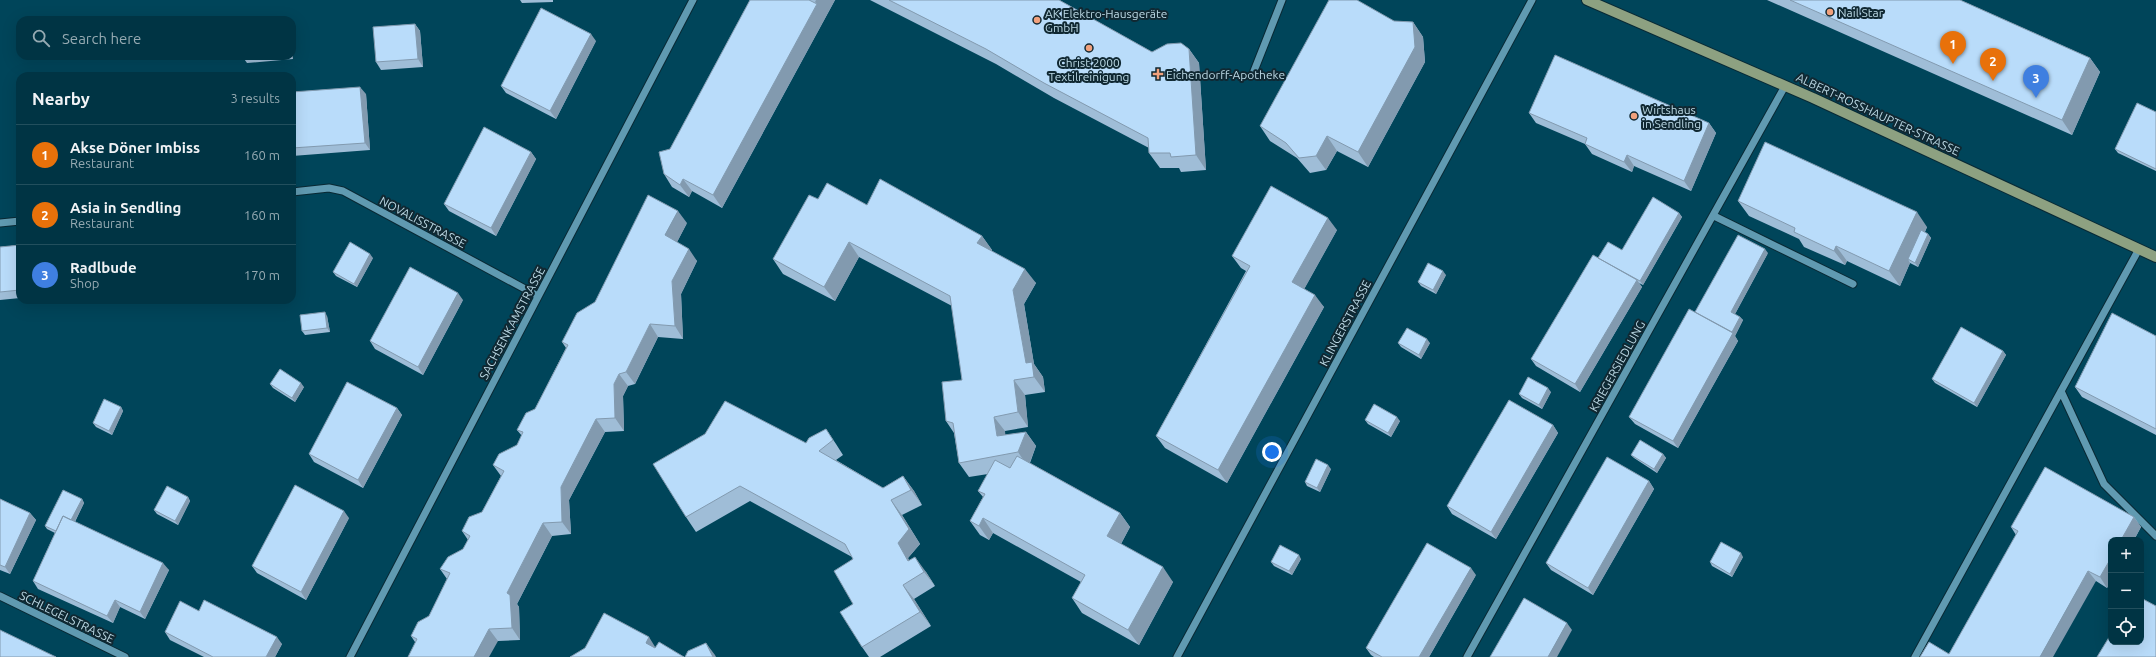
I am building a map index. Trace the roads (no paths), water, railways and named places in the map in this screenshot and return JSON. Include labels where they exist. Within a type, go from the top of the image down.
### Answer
[{"type":"main road","name":"ALBERT-ROSSHAUPTER-STRASSE","points":[[1587,0],[1786,86],[2156,257]]},
{"type":"street","name":"SACHSENKAMSTRASSE","points":[[350,657],[693,0]]},
{"type":"street","points":[[1254,71],[1282,0]]},
{"type":"street","name":"KLINGERSTRASSE","points":[[1177,657],[1532,0]]},
{"type":"street","name":"KRIEGERSIEDLUNG","points":[[1467,657],[1786,86]]},
{"type":"street","name":"NOVALISSTRASSE","points":[[296,192],[329,188],[343,191],[538,296]]},
{"type":"street","points":[[1714,216],[1853,284]]},
{"type":"street","points":[[0,224],[16,222]]},
{"type":"street","points":[[1915,657],[2139,249]]},
{"type":"street","points":[[2061,391],[2104,484],[2156,536]]},
{"type":"street","name":"SCHLEGELSTRASSE","points":[[0,596],[125,657]]},
{"type":"place","name":"Nail Star","points":[[1830,12]]},
{"type":"place","name":"AK Elektro-Hausgeräte GmbH","points":[[1037,20]]},
{"type":"place","name":"Christ 2000 Textilreinigung","points":[[1089,48]]},
{"type":"place","name":"Akse Döner Imbiss","points":[[1953,64]]},
{"type":"place","name":"Eichendorff-Apotheke","points":[[1158,74]]},
{"type":"place","name":"Asia in Sendling","points":[[1993,81]]},
{"type":"place","name":"Radlbude","points":[[2036,98]]},
{"type":"place","name":"Wirtshaus in Sendling","points":[[1634,116]]}]
